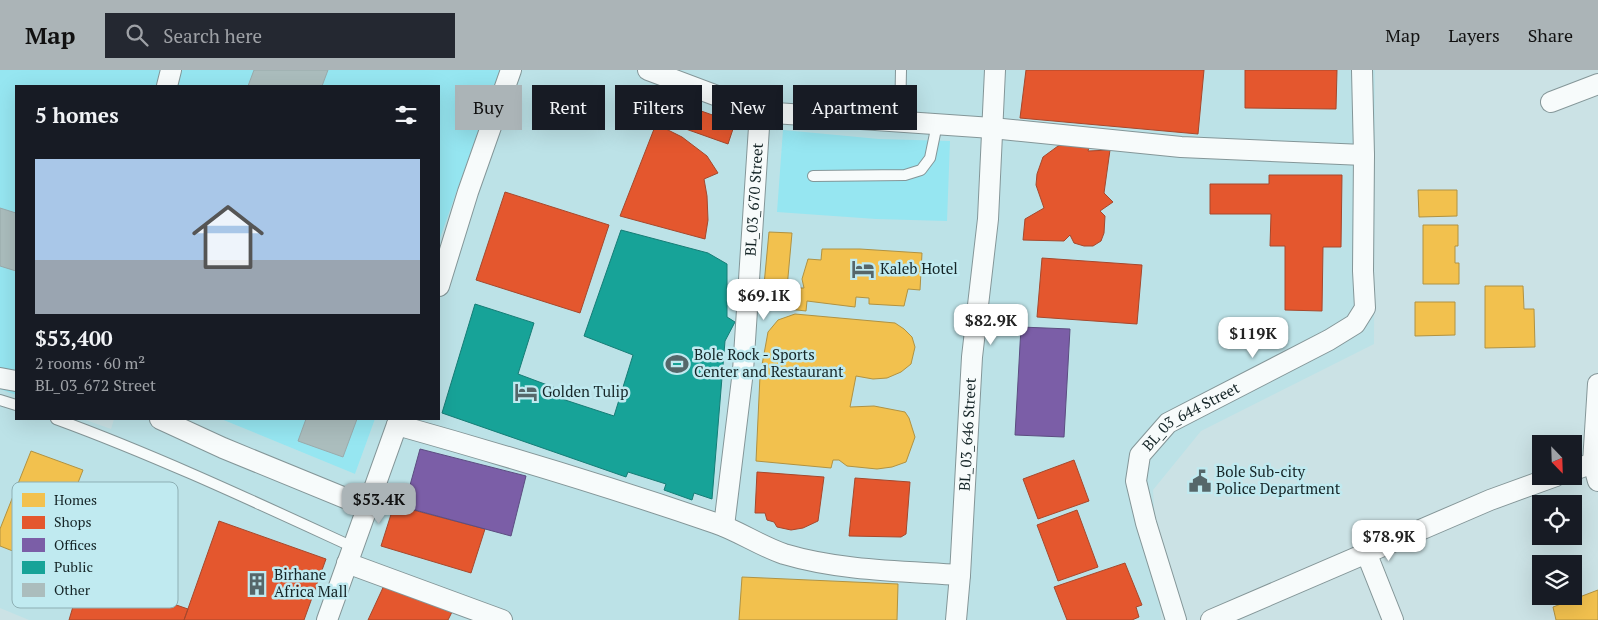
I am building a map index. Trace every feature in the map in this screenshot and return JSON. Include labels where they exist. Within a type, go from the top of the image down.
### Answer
[{"type":"street","points":[[167,85],[171,70]]},
{"type":"street","points":[[440,283],[465,200],[511,70]]},
{"type":"street","points":[[648,70],[712,94]]},
{"type":"street","name":"BL_03_646 Street","points":[[956,620],[972,358],[988,219],[995,70]]},
{"type":"street","name":"BL_03_644 Street","points":[[1176,620],[1146,523],[1136,481],[1140,455],[1168,423],[1329,340],[1355,324],[1365,308],[1363,271],[1364,155],[1362,70]]},
{"type":"street","points":[[1551,102],[1598,84]]},
{"type":"street","points":[[917,123],[992,128],[1181,147],[1364,155]]},
{"type":"street","name":"BL_03_670 Street","points":[[724,526],[743,371],[759,130]]},
{"type":"street","points":[[0,378],[15,381]]},
{"type":"street","points":[[1582,471],[1596,472],[1598,384]]},
{"type":"street","points":[[162,420],[223,448],[366,507]]},
{"type":"street","points":[[327,620],[398,422],[532,463],[724,526],[783,553],[841,566],[960,575]]},
{"type":"street","points":[[1210,620],[1366,552],[1490,500],[1532,485]]},
{"type":"street","points":[[1366,552],[1393,620]]},
{"type":"street","points":[[350,555],[502,620]]},
{"type":"lane","points":[[901,85],[902,70]]},
{"type":"lane","points":[[813,176],[905,175],[921,170],[930,158],[937,124]]},
{"type":"lane","points":[[0,400],[15,405]]},
{"type":"lane","points":[[59,420],[164,461],[350,555]]},
{"type":"shaded area","points":[[0,70],[500,70],[495,85],[455,85],[455,130],[479,130],[440,238],[440,85],[15,85],[15,395],[0,389]]},
{"type":"shaded area","points":[[500,70],[1375,70],[1374,344],[1201,431],[1153,490],[1161,620],[29,620],[0,608],[0,389],[15,395],[15,420],[86,420],[111,429],[114,420],[223,420],[355,474],[375,420],[440,420],[440,238],[479,130],[522,130],[522,85],[495,85]]},
{"type":"shaded area","points":[[783,130],[879,139],[950,141],[947,221],[876,219],[777,212]]},
{"type":"shaded area","points":[[223,420],[375,420],[355,474]]},
{"type":"building: Homes","points":[[1418,190],[1457,190],[1457,216],[1419,217]]},
{"type":"building: Homes","points":[[1423,225],[1458,225],[1458,246],[1455,246],[1455,263],[1459,263],[1459,284],[1423,284]]},
{"type":"building: Homes","name":"Kaleb Hotel","points":[[769,232],[792,233],[787,288],[804,288],[802,279],[808,259],[821,260],[822,249],[860,249],[922,253],[920,290],[908,289],[904,306],[869,304],[869,298],[856,297],[855,307],[807,301],[806,311],[762,306]]},
{"type":"building: Homes","points":[[1485,286],[1523,286],[1524,309],[1534,309],[1535,347],[1485,348]]},
{"type":"building: Homes","points":[[1415,302],[1455,302],[1455,335],[1415,336]]},
{"type":"building: Homes","points":[[795,314],[895,323],[912,337],[915,347],[911,364],[901,372],[887,378],[873,379],[856,376],[850,407],[874,406],[905,412],[915,437],[906,462],[892,467],[877,469],[847,466],[839,460],[833,460],[831,468],[756,461],[760,376],[768,332],[778,320]]},
{"type":"building: Homes","points":[[31,451],[83,470],[78,482],[19,482]]},
{"type":"building: Homes","points":[[12,499],[12,551],[0,546],[0,529]]},
{"type":"building: Homes","points":[[742,577],[898,584],[897,620],[739,620]]},
{"type":"building: Homes","points":[[1598,590],[1598,620],[1556,620],[1553,607],[1558,605],[1582,605],[1582,596]]},
{"type":"building: Shops","points":[[1026,70],[1204,70],[1198,134],[1020,118]]},
{"type":"building: Shops","points":[[1245,70],[1337,70],[1336,109],[1245,108]]},
{"type":"building: Shops","points":[[702,111],[712,115],[712,130],[733,130],[728,144],[689,130],[702,130]]},
{"type":"building: Shops","points":[[654,130],[668,130],[682,137],[707,156],[718,173],[704,179],[708,220],[705,239],[620,216]]},
{"type":"building: Shops","points":[[1090,143],[1088,151],[1110,150],[1104,193],[1113,202],[1100,211],[1105,216],[1104,233],[1101,241],[1093,246],[1084,246],[1074,243],[1070,235],[1064,241],[1023,240],[1025,219],[1044,208],[1036,185],[1037,174],[1043,157],[1064,144]]},
{"type":"building: Shops","points":[[1269,175],[1342,175],[1341,247],[1323,247],[1322,311],[1285,310],[1285,246],[1270,246],[1271,214],[1210,214],[1210,184],[1269,184]]},
{"type":"building: Shops","points":[[505,192],[609,225],[580,313],[476,280]]},
{"type":"building: Shops","points":[[1042,258],[1142,265],[1137,324],[1037,317]]},
{"type":"building: Shops","points":[[1074,460],[1089,501],[1038,519],[1023,479]]},
{"type":"building: Shops","points":[[757,472],[824,477],[818,521],[803,528],[791,530],[777,527],[774,522],[767,520],[765,513],[755,513]]},
{"type":"building: Shops","points":[[855,478],[910,482],[906,534],[901,537],[849,536]]},
{"type":"building: Shops","points":[[394,505],[485,529],[471,573],[381,546]]},
{"type":"building: Shops","points":[[1077,510],[1098,567],[1058,581],[1037,525]]},
{"type":"building: Shops","name":"Birhane Africa Mall","points":[[219,521],[326,559],[304,620],[184,620]]},
{"type":"building: Shops","points":[[1125,563],[1142,605],[1136,607],[1139,617],[1132,620],[1067,620],[1054,587]]},
{"type":"building: Shops","points":[[387,579],[454,608],[448,620],[368,620]]},
{"type":"building: Shops","points":[[178,606],[188,609],[184,620],[69,620],[73,608],[178,608]]},
{"type":"building: Offices","points":[[1021,327],[1070,329],[1064,437],[1015,435]]},
{"type":"building: Offices","points":[[420,449],[526,476],[511,536],[404,507]]},
{"type":"building: Public","name":"Bole Rock - Sports Center and Restaurant","points":[[621,230],[708,253],[727,264],[727,317],[735,322],[725,341],[712,499],[694,493],[692,500],[664,490],[666,484],[628,472],[626,477],[442,413],[475,304],[534,323],[518,374],[558,389],[556,397],[614,416],[633,355],[584,336]]},
{"type":"building: Other","points":[[254,70],[328,70],[322,85],[248,85]]},
{"type":"building: Other","points":[[0,208],[15,213],[15,271],[0,266]]},
{"type":"building: Other","points":[[306,420],[357,420],[343,457],[298,441]]},
{"type":"place","name":"Kaleb Hotel","points":[[863,269]]},
{"type":"place","name":"Bole Rock - Sports Center and Restaurant","points":[[677,364]]},
{"type":"place","name":"Golden Tulip","points":[[526,392]]},
{"type":"place","name":"Bole Sub-city Police Department","points":[[1200,481]]},
{"type":"place","name":"Birhane Africa Mall","points":[[257,584]]}]
